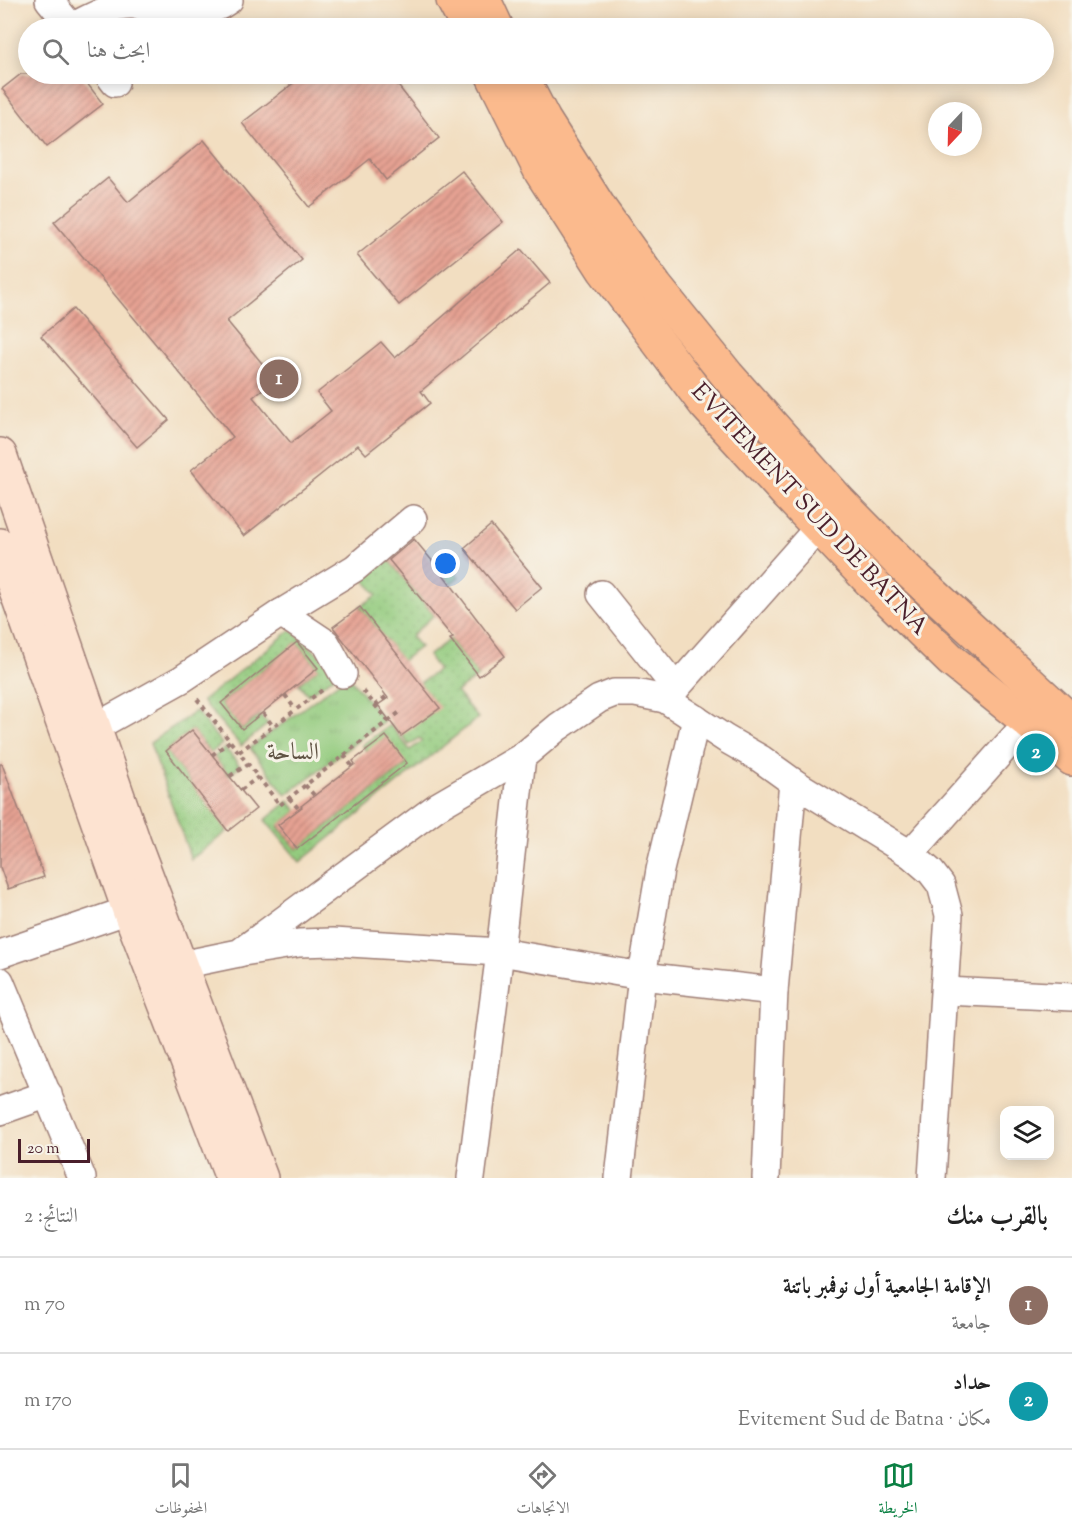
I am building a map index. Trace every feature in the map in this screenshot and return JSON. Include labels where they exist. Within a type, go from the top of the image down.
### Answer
[{"type":"highway","points":[[453,0],[463,18]]},
{"type":"highway","points":[[484,0],[492,18]]},
{"type":"highway","name":"EVITEMENT SUD DE BATNA","points":[[497,84],[541,172],[604,270],[705,404],[819,528],[952,661],[1072,759]]},
{"type":"highway","name":"EVITEMENT SUD DE BATNA","points":[[525,84],[544,120],[601,210],[656,287],[728,376],[831,492],[902,565],[1072,722]]},
{"type":"main road","points":[[0,455],[134,843],[142,904],[181,965],[261,1178]]},
{"type":"main road","points":[[3,559],[142,904],[232,1178]]},
{"type":"street","points":[[49,0],[63,18]]},
{"type":"street","points":[[93,18],[117,7],[135,5],[194,13],[211,9],[229,0]]},
{"type":"street","points":[[94,728],[182,679],[281,613],[355,568],[413,519]]},
{"type":"street","points":[[239,952],[438,806],[522,756],[558,727],[599,699],[614,693],[671,693],[819,528]]},
{"type":"street","points":[[601,594],[671,693],[696,719],[910,854],[931,872],[941,885],[950,915],[932,1178]]},
{"type":"street","points":[[281,613],[326,643],[343,674]]},
{"type":"street","points":[[619,1178],[642,976],[660,870],[696,719]]},
{"type":"street","points":[[910,854],[1028,722]]},
{"type":"street","points":[[471,1178],[522,756]]},
{"type":"street","points":[[766,1178],[774,991],[793,782]]},
{"type":"street","points":[[0,954],[142,904]]},
{"type":"street","points":[[181,965],[239,952],[299,943],[333,942],[500,952],[642,976],[774,991]]},
{"type":"street","points":[[0,981],[82,1178]]},
{"type":"street","points":[[945,991],[1072,997]]},
{"type":"street","points":[[0,1111],[48,1094]]},
{"type":"path","points":[[239,752],[348,670],[387,721]]},
{"type":"path","points":[[182,679],[280,805],[400,712]]},
{"type":"path","points":[[285,695],[296,710]]},
{"type":"path","points":[[375,705],[387,696]]},
{"type":"path","points":[[263,713],[273,726]]},
{"type":"path","points":[[212,755],[230,741]]},
{"type":"path","points":[[344,755],[352,766]]},
{"type":"path","points":[[230,776],[248,764]]},
{"type":"path","points":[[241,790],[258,777]]},
{"type":"path","points":[[305,785],[314,795]]},
{"type":"path","points":[[289,798],[299,809]]},
{"type":"green space","points":[[383,553],[434,615],[411,636],[420,647],[402,661],[360,607],[377,595],[360,575]]},
{"type":"green space","points":[[441,554],[459,577],[450,584],[432,561]]},
{"type":"green space","points":[[291,630],[339,673],[308,695],[299,684],[318,668],[297,642],[221,703],[242,729],[260,716],[268,724],[241,746],[202,701]]},
{"type":"green space","points":[[450,639],[479,676],[456,692],[478,718],[300,862],[265,820],[289,801],[297,811],[278,826],[297,849],[407,764],[366,751],[362,745],[390,725],[410,750],[422,741],[419,738],[409,745],[392,721],[420,683],[438,670],[428,656]]},
{"type":"green space","name":"الساحة","points":[[348,675],[384,721],[286,795],[250,748]]},
{"type":"green space","points":[[196,711],[222,744],[211,753],[192,730],[166,751],[228,831],[191,859],[150,743]]},
{"type":"green space","points":[[225,748],[240,766],[229,775],[214,757]]},
{"type":"building","points":[[18,76],[18,84],[88,84],[103,104],[47,147],[2,89]]},
{"type":"building","points":[[292,84],[397,84],[439,138],[386,180],[370,159],[309,207],[242,123]]},
{"type":"building","points":[[204,140],[302,260],[227,321],[275,379],[253,397],[291,443],[331,411],[317,393],[381,342],[395,358],[521,249],[550,283],[421,391],[430,403],[366,454],[358,445],[244,536],[191,470],[233,437],[54,222],[108,178],[128,202]]},
{"type":"building","points":[[462,171],[503,222],[399,305],[357,255]]},
{"type":"building","points":[[73,309],[169,420],[137,447],[41,336]]},
{"type":"building","points":[[491,525],[542,587],[515,609],[464,548]]},
{"type":"building","points":[[414,539],[505,656],[479,676],[450,639],[453,638],[389,560]]},
{"type":"building","points":[[360,607],[440,708],[401,736],[378,705],[388,698],[333,627]]},
{"type":"building","points":[[297,642],[318,668],[242,729],[221,703]]},
{"type":"building","points":[[192,730],[256,809],[228,831],[166,751]]},
{"type":"building","points":[[386,736],[407,763],[297,849],[278,825],[355,764],[353,761]]},
{"type":"building","points":[[0,764],[2,764],[44,877],[8,889],[0,867]]},
{"type":"place","name":"الإقامة الجامعية أول نوفمبر باتنة","points":[[279,379]]},
{"type":"place","name":"حداد","points":[[1036,753]]}]
